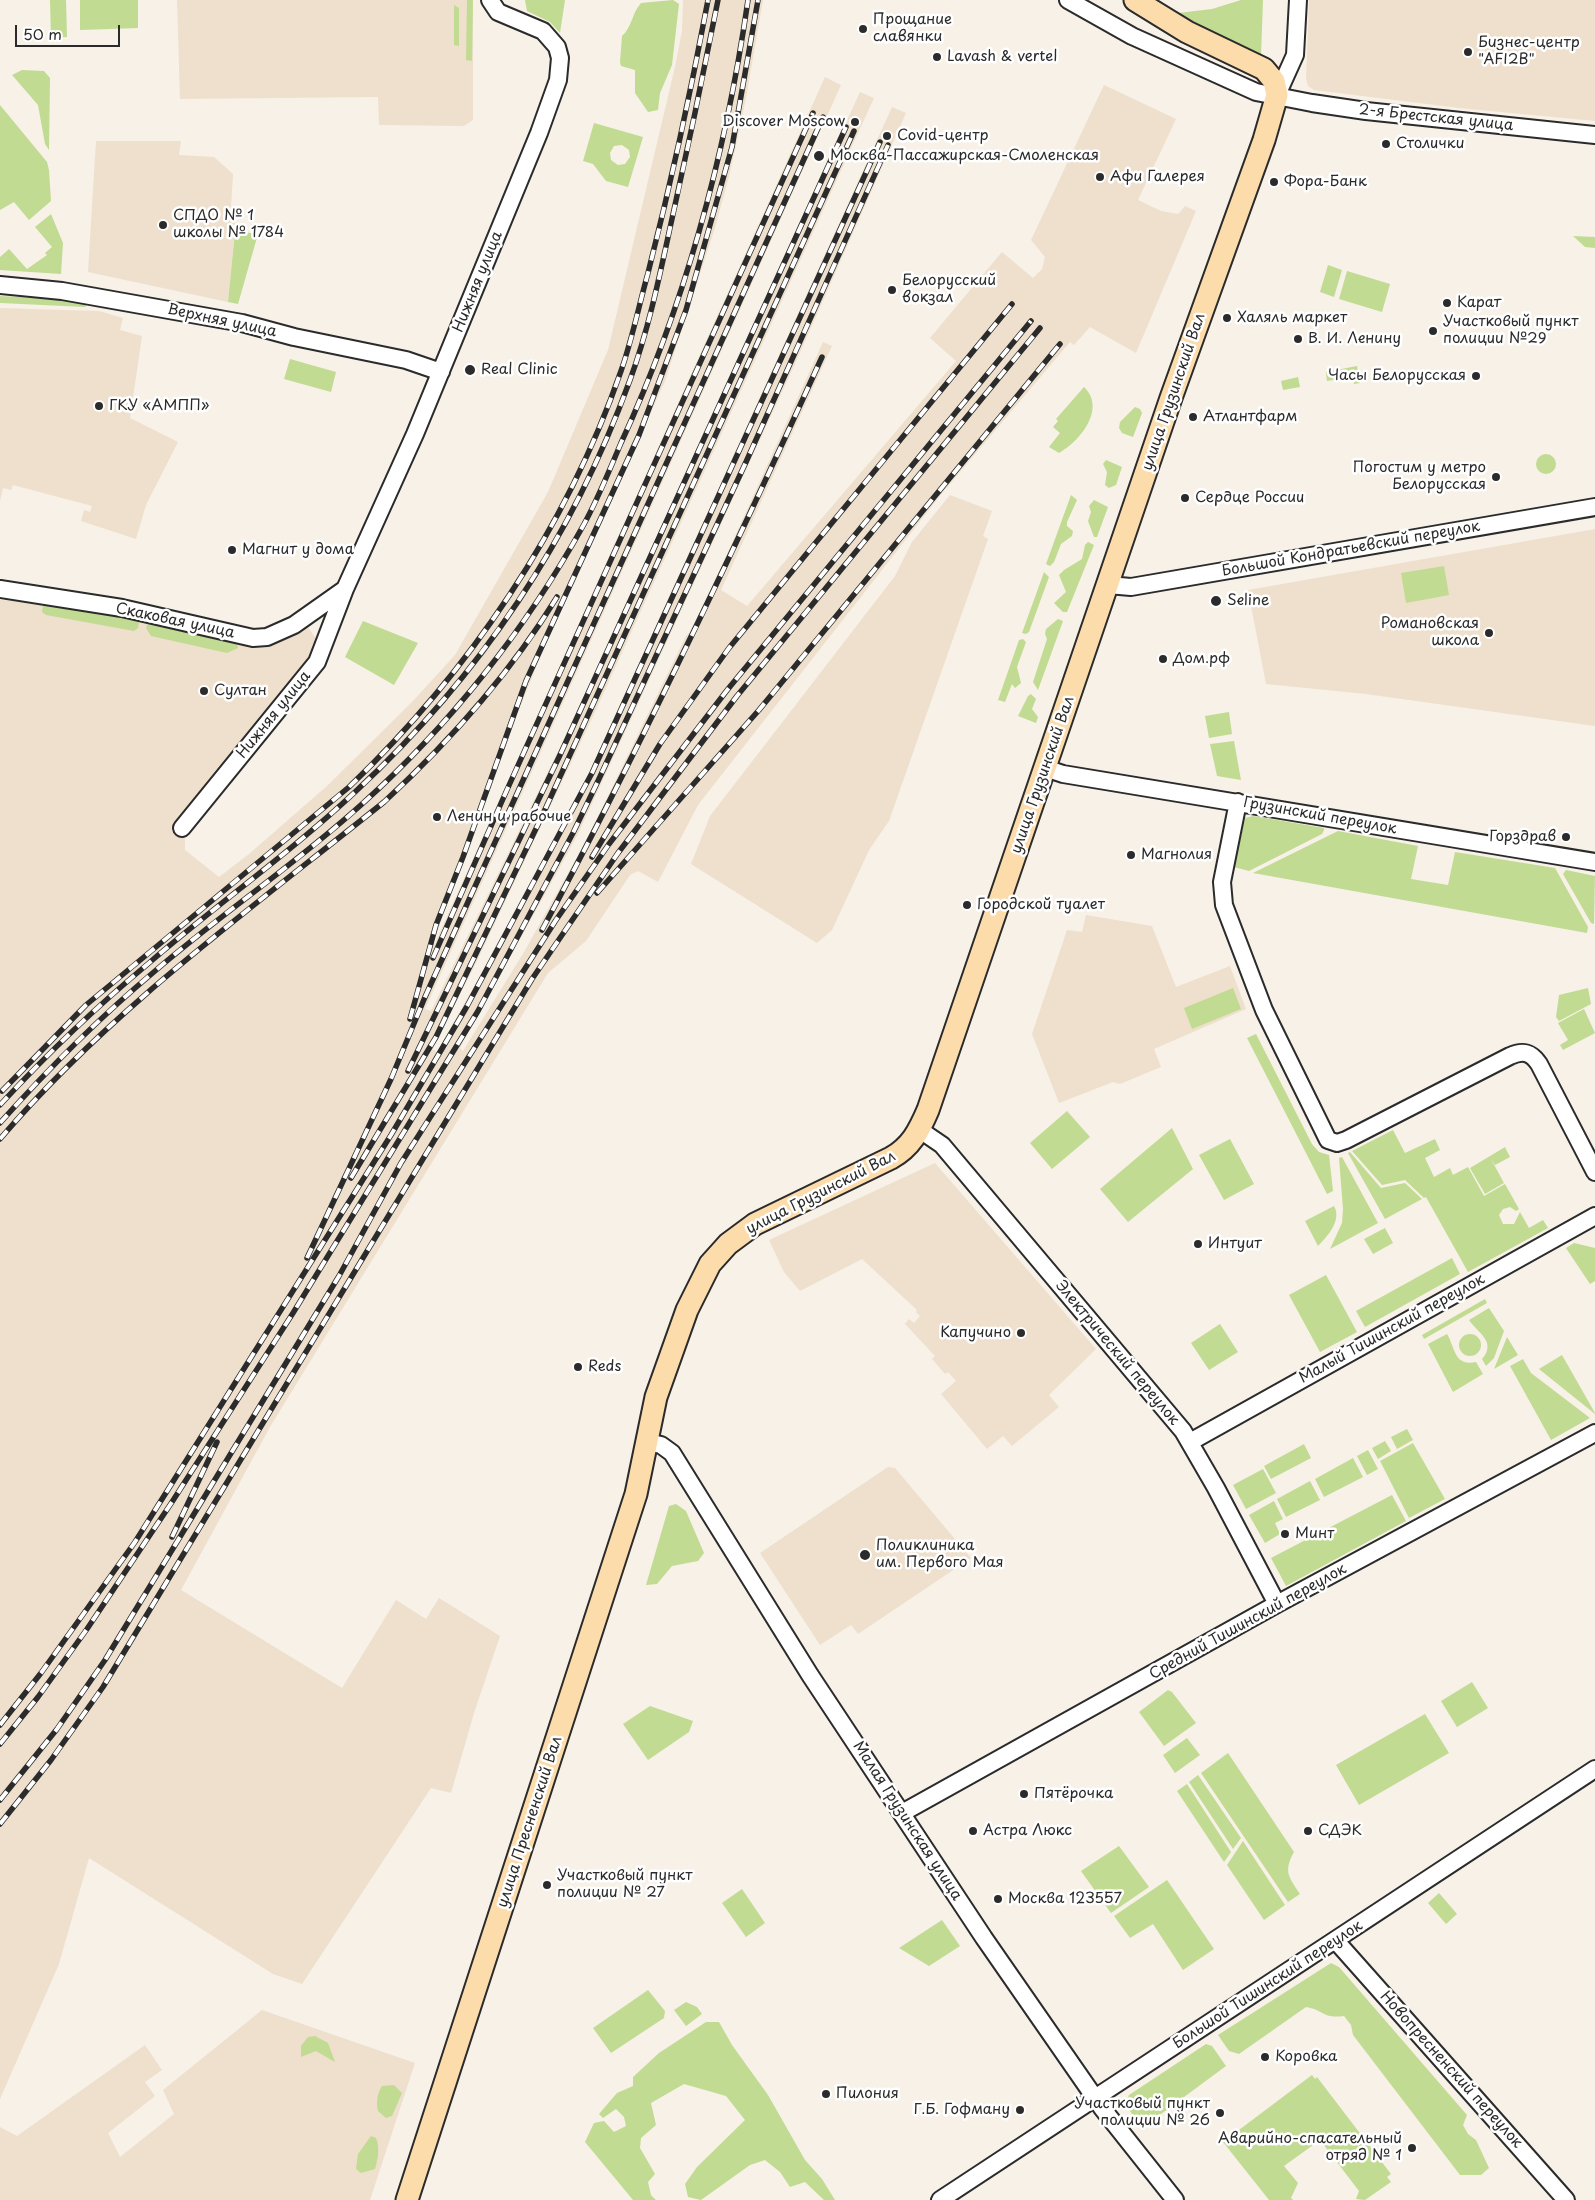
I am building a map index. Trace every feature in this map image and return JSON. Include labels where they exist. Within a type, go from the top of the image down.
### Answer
[{"type":"main road","points":[[1135,0],[1187,32],[1264,70],[1274,81],[1277,95]]},
{"type":"main road","name":"улица Грузинский Вал","points":[[647,1442],[656,1397],[687,1310],[703,1275],[716,1257],[742,1232],[755,1224],[899,1154],[920,1130],[1277,95]]},
{"type":"main road","name":"улица Пресненский Вал","points":[[407,2200],[636,1494],[647,1442]]},
{"type":"street","name":"Нижняя улица","points":[[182,828],[316,662],[342,591],[441,372],[539,133],[558,80],[560,66],[557,47],[550,37],[536,27],[498,12],[490,0]]},
{"type":"street","points":[[1068,0],[1098,18]]},
{"type":"street","points":[[1080,0],[1098,18]]},
{"type":"street","name":"улица Грузинский Вал","points":[[1277,95],[1294,55],[1298,0]]},
{"type":"street","name":"2-я Брестская улица","points":[[1098,18],[1132,36],[1256,92],[1366,111],[1595,135]]},
{"type":"street","name":"Верхняя улица","points":[[0,286],[72,292],[242,323],[294,337],[406,360],[441,372]]},
{"type":"street","name":"Большой Кондратьевский переулок","points":[[1108,585],[1131,587],[1595,506]]},
{"type":"street","name":"Скаковая улица","points":[[0,589],[122,608],[253,638],[279,633],[305,618],[342,591]]},
{"type":"street","name":"Грузинский переулок","points":[[1045,768],[1064,774],[1595,862]]},
{"type":"street","points":[[1238,802],[1222,882],[1224,905],[1264,1010],[1328,1140],[1337,1144],[1346,1140],[1510,1056],[1525,1052],[1533,1056],[1539,1064],[1595,1172]]},
{"type":"street","name":"Электрический переулок","points":[[920,1130],[942,1145],[1166,1410],[1190,1442],[1277,1604]]},
{"type":"street","name":"Малый Тишинский переулок","points":[[1190,1442],[1595,1216]]},
{"type":"street","name":"Средний Тишинский переулок","points":[[902,1813],[1277,1604],[1595,1433]]},
{"type":"street","name":"Малая Грузинская улица","points":[[647,1442],[661,1445],[672,1453],[806,1669],[999,1960],[1094,2097],[1175,2200]]},
{"type":"street","name":"Большой Тишинский переулок","points":[[940,2200],[1094,2097],[1336,1941],[1595,1768]]},
{"type":"street","name":"Новопресненский переулок","points":[[1336,1941],[1566,2200]]},
{"type":"shaded area","points":[[177,0],[473,0],[473,120],[464,126],[379,125],[378,97],[180,99]]},
{"type":"shaded area","points":[[683,0],[763,0],[746,98],[729,177],[714,231],[665,381],[546,643],[518,712],[433,943],[435,943],[825,77],[841,85],[425,1009],[431,1011],[564,739],[860,92],[874,98],[595,712],[475,965],[432,1049],[437,1052],[503,935],[589,773],[892,107],[906,113],[794,366],[577,836],[463,1042],[460,1048],[463,1051],[524,952],[586,841],[686,636],[693,629],[823,342],[832,346],[721,590],[747,606],[956,361],[930,338],[1002,252],[1033,278],[1042,269],[1045,257],[1031,240],[1104,85],[1176,119],[1138,200],[1161,211],[1178,214],[1185,206],[1196,211],[1136,353],[1090,327],[1074,345],[1070,342],[943,492],[698,805],[658,882],[638,871],[630,875],[586,941],[548,973],[270,1427],[181,1590],[342,1688],[396,1600],[426,1619],[439,1598],[500,1636],[474,1713],[451,1793],[431,1788],[302,1984],[273,1974],[89,1858],[59,1964],[0,2099],[0,600],[50,603],[153,622],[251,645],[269,644],[284,640],[308,627],[328,657],[185,831],[185,850],[219,877],[249,854],[327,786],[412,702],[455,655],[548,492],[608,350],[675,67],[682,31]]},
{"type":"shaded area","points":[[1309,0],[1595,0],[1595,121],[1459,108],[1314,90],[1308,86],[1306,79]]},
{"type":"shaded area","name":"СПДО № 1 школы № 1784","points":[[96,141],[181,141],[179,155],[214,157],[233,174],[231,207],[237,208],[228,302],[88,272]]},
{"type":"shaded area","points":[[0,308],[99,311],[123,318],[120,330],[142,336],[130,418],[178,442],[146,505],[136,539],[81,521],[84,510],[90,512],[92,506],[13,485],[11,490],[3,488],[0,501]]},
{"type":"shaded area","points":[[950,495],[992,511],[983,536],[988,539],[889,821],[869,850],[832,930],[817,943],[691,864],[710,816],[895,576],[912,542]]},
{"type":"shaded area","name":"Романовская школа","points":[[1595,529],[1595,726],[1366,694],[1266,684],[1248,590]]},
{"type":"shaded area","points":[[1086,915],[1152,926],[1176,987],[1230,966],[1246,1009],[1154,1049],[1161,1067],[1120,1084],[1113,1082],[1059,1103],[1032,1034],[1067,930],[1082,932]]},
{"type":"shaded area","points":[[935,1163],[1096,1349],[1049,1395],[1059,1407],[1012,1446],[1003,1436],[987,1449],[941,1394],[956,1381],[948,1372],[945,1374],[932,1359],[935,1356],[905,1324],[909,1319],[914,1323],[920,1316],[916,1312],[917,1310],[862,1259],[800,1291],[784,1272],[769,1240]]},
{"type":"shaded area","name":"Поликлиника им. Первого Мая","points":[[888,1467],[895,1468],[971,1558],[858,1634],[851,1625],[820,1645],[760,1553]]},
{"type":"shaded area","points":[[262,2010],[415,2063],[370,2200],[0,2200],[0,2127],[17,2136],[145,2045],[162,2070],[145,2082],[155,2096],[108,2133],[120,2157],[174,2114],[163,2090]]},
{"type":"green space","points":[[50,0],[66,0],[67,37],[51,38]]},
{"type":"green space","points":[[80,0],[138,0],[138,28],[80,30]]},
{"type":"green space","points":[[467,0],[473,0],[472,61],[466,60]]},
{"type":"green space","points":[[525,0],[565,0],[560,33],[550,22],[527,11]]},
{"type":"green space","points":[[673,0],[679,4],[672,65],[660,93],[658,110],[648,112],[635,93],[635,70],[621,66],[622,36],[641,3]]},
{"type":"green space","points":[[1241,0],[1263,0],[1261,56],[1199,26],[1178,13],[1212,9]]},
{"type":"green space","points":[[454,5],[459,8],[459,46],[454,45]]},
{"type":"green space","points":[[22,70],[44,71],[50,78],[49,150],[45,144],[38,105],[12,75]]},
{"type":"green space","points":[[0,105],[47,162],[51,201],[29,220],[14,202],[0,210]]},
{"type":"green space","points":[[594,123],[643,137],[628,187],[606,181],[593,164],[583,161]],"holes":[[[622,145],[629,150],[630,157],[625,164],[618,165],[611,160],[610,153],[614,146]]]},
{"type":"green space","points":[[51,214],[63,243],[61,274],[0,270],[0,257],[9,249],[27,269],[47,255],[45,253],[52,247],[35,227]]},
{"type":"green space","points":[[235,231],[258,234],[238,304],[228,302]]},
{"type":"green space","points":[[1573,236],[1595,237],[1595,248],[1585,247]]},
{"type":"green space","points":[[1328,265],[1342,270],[1334,297],[1320,292]]},
{"type":"green space","points":[[1347,271],[1390,284],[1382,312],[1339,299]]},
{"type":"green space","points":[[0,296],[85,300],[88,303],[85,307],[0,303]]},
{"type":"green space","points":[[290,359],[336,372],[331,392],[284,379]]},
{"type":"green space","points":[[1357,366],[1360,383],[1354,384],[1352,377],[1327,381],[1326,372]]},
{"type":"green space","points":[[1298,377],[1300,387],[1283,390],[1281,381]]},
{"type":"green space","points":[[1084,387],[1093,405],[1088,424],[1075,441],[1059,453],[1049,447],[1060,433],[1053,427],[1058,421],[1056,419]]},
{"type":"green space","points":[[1135,407],[1140,409],[1142,413],[1133,437],[1122,433],[1119,428],[1120,422]]},
{"type":"green space","points":[[1546,454],[1553,457],[1556,464],[1553,471],[1546,474],[1539,471],[1536,464],[1539,457]]},
{"type":"green space","points":[[1106,460],[1122,467],[1116,485],[1109,488],[1105,485],[1107,472],[1103,464]]},
{"type":"green space","points":[[1071,495],[1077,500],[1067,522],[1067,526],[1073,531],[1072,536],[1061,544],[1054,562],[1050,566],[1046,564]]},
{"type":"green space","points":[[1094,500],[1108,507],[1097,537],[1094,537],[1088,521],[1091,512],[1089,506]]},
{"type":"green space","points":[[1088,542],[1094,545],[1067,612],[1063,612],[1054,603],[1066,592],[1059,575],[1082,559],[1085,545]]},
{"type":"green space","points":[[1444,566],[1449,595],[1406,603],[1401,573]]},
{"type":"green space","points":[[1044,572],[1049,577],[1029,632],[1026,634],[1022,633]]},
{"type":"green space","points":[[50,603],[136,619],[139,622],[138,628],[134,631],[46,615],[42,612],[43,606]]},
{"type":"green space","points":[[1058,619],[1063,621],[1038,690],[1033,682],[1047,639],[1046,629]]},
{"type":"green space","points":[[363,621],[418,643],[394,685],[345,657]]},
{"type":"green space","points":[[153,622],[237,643],[238,648],[227,653],[151,636],[146,628],[147,625]]},
{"type":"green space","points":[[1023,639],[1026,642],[1017,667],[1021,683],[1015,688],[1012,684],[1005,702],[998,700],[1019,640]]},
{"type":"green space","points":[[1031,694],[1036,699],[1032,709],[1038,717],[1036,723],[1018,716],[1028,696]]},
{"type":"green space","points":[[1229,712],[1232,734],[1209,738],[1205,716]]},
{"type":"green space","points":[[1234,741],[1241,780],[1217,776],[1210,744]]},
{"type":"green space","points":[[1253,816],[1324,828],[1324,830],[1322,834],[1249,871],[1234,867],[1245,818]]},
{"type":"green space","points":[[1338,831],[1418,846],[1411,879],[1448,885],[1455,852],[1555,868],[1588,927],[1587,933],[1253,873]]},
{"type":"green space","points":[[1566,870],[1595,876],[1594,924],[1591,923],[1563,874]]},
{"type":"green space","points":[[1233,988],[1241,1009],[1192,1029],[1184,1008]]},
{"type":"green space","points":[[1588,988],[1591,1004],[1559,1021],[1556,1017],[1559,995]]},
{"type":"green space","points":[[1584,1009],[1595,1033],[1563,1050],[1560,1045],[1568,1040],[1558,1023]]},
{"type":"green space","points":[[1256,1034],[1312,1144],[1319,1152],[1329,1155],[1333,1191],[1327,1194],[1247,1038]]},
{"type":"green space","points":[[1067,1111],[1090,1137],[1052,1169],[1030,1143]]},
{"type":"green space","points":[[1172,1128],[1193,1169],[1128,1222],[1100,1189]]},
{"type":"green space","points":[[1393,1130],[1405,1153],[1435,1139],[1440,1150],[1425,1158],[1434,1177],[1450,1168],[1453,1175],[1468,1167],[1484,1196],[1505,1184],[1519,1209],[1516,1211],[1510,1207],[1503,1209],[1499,1215],[1503,1224],[1514,1224],[1520,1212],[1529,1228],[1543,1220],[1548,1228],[1468,1272],[1426,1197],[1424,1198],[1405,1180],[1382,1185],[1352,1151]]},
{"type":"green space","points":[[1230,1139],[1254,1184],[1224,1200],[1199,1155]]},
{"type":"green space","points":[[1505,1147],[1510,1157],[1495,1165],[1491,1159],[1504,1183],[1485,1194],[1470,1168]]},
{"type":"green space","points":[[1350,1152],[1381,1188],[1405,1183],[1422,1199],[1385,1219],[1348,1153]]},
{"type":"green space","points":[[1342,1157],[1378,1223],[1330,1249],[1342,1223],[1343,1209],[1339,1158]]},
{"type":"green space","points":[[1334,1206],[1336,1217],[1333,1228],[1318,1246],[1305,1221]]},
{"type":"green space","points":[[1385,1228],[1393,1243],[1373,1254],[1364,1239]]},
{"type":"green space","points":[[1574,1243],[1595,1248],[1595,1281],[1590,1284],[1566,1248]]},
{"type":"green space","points":[[1452,1258],[1460,1274],[1365,1327],[1356,1311]]},
{"type":"green space","points":[[1326,1275],[1357,1332],[1320,1352],[1289,1295]]},
{"type":"green space","points":[[1485,1299],[1487,1303],[1424,1339],[1422,1335]]},
{"type":"green space","points":[[1489,1308],[1504,1331],[1494,1358],[1486,1366],[1482,1359],[1488,1348],[1487,1343],[1485,1338],[1469,1320]]},
{"type":"green space","points":[[1220,1324],[1238,1352],[1209,1370],[1191,1343]]},
{"type":"green space","points":[[1447,1334],[1459,1359],[1463,1362],[1476,1362],[1483,1374],[1453,1392],[1428,1344]]},
{"type":"green space","points":[[1466,1334],[1474,1334],[1481,1341],[1481,1349],[1474,1356],[1466,1356],[1459,1349],[1459,1341]]},
{"type":"green space","points":[[1507,1337],[1518,1355],[1494,1369]]},
{"type":"green space","points":[[1562,1355],[1595,1413],[1595,1414],[1539,1369]]},
{"type":"green space","points":[[1523,1359],[1531,1373],[1590,1418],[1551,1440],[1510,1366]]},
{"type":"green space","points":[[1407,1429],[1413,1440],[1397,1449],[1391,1437]]},
{"type":"green space","points":[[1385,1441],[1391,1451],[1378,1459],[1372,1448]]},
{"type":"green space","points":[[1413,1443],[1445,1499],[1409,1518],[1380,1461]]},
{"type":"green space","points":[[1304,1444],[1311,1458],[1271,1479],[1264,1466]]},
{"type":"green space","points":[[1368,1450],[1378,1469],[1367,1475],[1357,1456]]},
{"type":"green space","points":[[1353,1458],[1363,1477],[1324,1497],[1315,1479]]},
{"type":"green space","points":[[1263,1469],[1276,1493],[1246,1509],[1233,1485]]},
{"type":"green space","points":[[1310,1481],[1320,1500],[1286,1517],[1277,1499]]},
{"type":"green space","points":[[1392,1495],[1406,1521],[1286,1586],[1271,1558]]},
{"type":"green space","points":[[1274,1501],[1283,1519],[1275,1523],[1280,1534],[1265,1543],[1249,1515]]},
{"type":"green space","points":[[676,1504],[686,1511],[704,1553],[698,1561],[672,1566],[657,1584],[646,1585],[669,1506]]},
{"type":"green space","points":[[1472,1682],[1488,1708],[1457,1727],[1441,1701]]},
{"type":"green space","points":[[1168,1690],[1172,1692],[1196,1723],[1164,1746],[1139,1712]]},
{"type":"green space","points":[[650,1706],[693,1721],[689,1732],[648,1760],[623,1724]]},
{"type":"green space","points":[[1425,1714],[1449,1753],[1359,1805],[1336,1765]]},
{"type":"green space","points":[[1187,1738],[1200,1755],[1175,1773],[1163,1755]]},
{"type":"green space","points":[[1228,1753],[1294,1852],[1288,1870],[1300,1894],[1288,1902],[1201,1773]]},
{"type":"green space","points":[[1198,1775],[1241,1838],[1233,1849],[1189,1782]]},
{"type":"green space","points":[[1187,1784],[1231,1852],[1224,1862],[1177,1791]]},
{"type":"green space","points":[[1243,1841],[1285,1905],[1264,1920],[1227,1865]]},
{"type":"green space","points":[[1119,1846],[1149,1887],[1111,1913],[1081,1871]]},
{"type":"green space","points":[[1167,1880],[1214,1949],[1183,1970],[1153,1924],[1130,1938],[1114,1916]]},
{"type":"green space","points":[[742,1889],[765,1923],[746,1937],[722,1903]]},
{"type":"green space","points":[[1439,1893],[1457,1914],[1446,1924],[1428,1903]]},
{"type":"green space","points":[[942,1920],[960,1946],[929,1966],[899,1948]]},
{"type":"green space","points":[[1331,1963],[1339,1967],[1467,2115],[1463,2125],[1468,2134],[1476,2140],[1489,2168],[1481,2175],[1460,2175],[1353,2035],[1351,2025],[1344,2016],[1327,2015],[1306,2007],[1239,2054],[1229,2051],[1218,2035]]},
{"type":"green space","points":[[648,1990],[665,2011],[664,2018],[611,2053],[593,2028]]},
{"type":"green space","points":[[686,2002],[697,2007],[702,2014],[686,2026],[674,2010]]},
{"type":"green space","points":[[706,2022],[719,2022],[732,2045],[768,2095],[805,2160],[822,2179],[835,2200],[824,2200],[805,2182],[790,2187],[780,2172],[765,2160],[750,2165],[701,2200],[688,2197],[685,2184],[697,2167],[745,2120],[726,2096],[684,2084],[651,2103],[656,2125],[641,2138],[640,2148],[655,2174],[648,2182],[651,2195],[656,2200],[633,2200],[585,2142],[594,2123],[604,2121],[614,2132],[626,2126],[624,2117],[616,2109],[603,2118],[599,2114],[617,2093],[633,2086],[633,2077],[659,2053]]},
{"type":"green space","points":[[315,2036],[328,2043],[335,2062],[316,2051],[301,2057],[301,2046],[308,2037]]},
{"type":"green space","points":[[1206,2044],[1212,2046],[1226,2066],[1142,2128],[1125,2104],[1129,2095]]},
{"type":"green space","points":[[1312,2075],[1315,2079],[1317,2077],[1391,2174],[1387,2177],[1391,2182],[1365,2200],[1356,2199],[1359,2191],[1320,2140],[1284,2166],[1298,2183],[1291,2198],[1293,2200],[1269,2200],[1223,2142]]},
{"type":"green space","points":[[394,2085],[402,2093],[392,2116],[386,2118],[378,2111],[378,2095],[382,2086]]},
{"type":"green space","points":[[371,2136],[376,2138],[378,2145],[375,2169],[361,2173],[356,2169],[358,2154]]},
{"type":"railway","points":[[2,1091],[86,1005],[349,787],[393,743],[434,696],[473,646],[509,595],[542,542],[572,486],[598,430],[621,371],[632,335],[673,171],[708,0]]},
{"type":"railway","points":[[0,1105],[54,1049],[110,997],[174,942],[305,836],[355,792],[400,748],[442,702],[517,603],[550,550],[580,495],[607,439],[630,380],[648,324],[662,266],[718,0]]},
{"type":"railway","points":[[0,1123],[74,1044],[134,989],[206,929],[337,826],[394,774],[456,708],[484,674],[537,602],[594,506],[665,336],[701,226],[715,170],[728,114],[748,0]]},
{"type":"railway","points":[[410,1019],[436,925],[463,857],[526,681],[639,435],[686,310],[732,147],[758,0]]},
{"type":"railway","points":[[433,958],[506,792],[813,113]]},
{"type":"railway","points":[[307,1258],[391,1079],[425,997],[823,117]]},
{"type":"railway","points":[[408,1071],[560,755],[846,127]]},
{"type":"railway","points":[[351,1178],[436,1037],[543,814],[854,131]]},
{"type":"railway","points":[[0,1725],[41,1673],[135,1542],[391,1135],[466,1008],[592,773],[880,142]]},
{"type":"railway","points":[[0,1744],[38,1697],[87,1629],[172,1502],[293,1313],[478,1011],[573,833],[598,781],[746,462],[888,145]]},
{"type":"railway","points":[[592,857],[660,744],[729,648],[1012,304]]},
{"type":"railway","points":[[0,1800],[57,1729],[105,1660],[339,1276],[401,1163],[556,920],[609,844],[728,689],[1031,321]]},
{"type":"railway","points":[[0,1824],[51,1760],[103,1687],[532,979],[618,853],[737,696],[1040,328]]},
{"type":"railway","points":[[597,893],[759,710],[1060,344]]},
{"type":"railway","points":[[542,930],[687,646],[822,357]]},
{"type":"railway","points":[[0,1139],[43,1092],[135,1003],[233,921],[384,802],[408,779],[478,706],[519,653],[557,597]]},
{"type":"railway","points":[[172,1537],[217,1442]]},
{"type":"place","name":"Прощание славянки","points":[[863,29]]},
{"type":"place","name":"Бизнес-центр \"AFI2B\"","points":[[1468,52]]},
{"type":"place","name":"Lavash & vertel","points":[[937,57]]},
{"type":"place","name":"Discover Moscow","points":[[855,122]]},
{"type":"place","name":"Covid-центр","points":[[887,136]]},
{"type":"place","name":"Столички","points":[[1386,144]]},
{"type":"place","name":"Москва-Пассажирская-Смоленская","points":[[819,156]]},
{"type":"place","name":"Афи Галерея","points":[[1100,177]]},
{"type":"place","name":"Фора-Банк","points":[[1274,182]]},
{"type":"place","name":"СПДО № 1 школы № 1784","points":[[163,225]]},
{"type":"place","name":"Белорусский вокзал","points":[[892,290]]},
{"type":"place","name":"Карат","points":[[1447,303]]},
{"type":"place","name":"Халяль маркет","points":[[1227,318]]},
{"type":"place","name":"Участковый пункт полиции №29","points":[[1433,331]]},
{"type":"place","name":"В. И. Ленину","points":[[1298,339]]},
{"type":"place","name":"Real Clinic","points":[[470,370]]},
{"type":"place","name":"Часы Белорусская","points":[[1476,376]]},
{"type":"place","name":"ГКУ «АМПП»","points":[[99,406]]},
{"type":"place","name":"Атлантфарм","points":[[1193,417]]},
{"type":"place","name":"Погостим у метро Белорусская","points":[[1496,477]]},
{"type":"place","name":"Сердце России","points":[[1185,498]]},
{"type":"place","name":"Магнит у дома","points":[[232,550]]},
{"type":"place","name":"Seline","points":[[1216,601]]},
{"type":"place","name":"Романовская школа","points":[[1489,633]]},
{"type":"place","name":"Дом.рф","points":[[1163,659]]},
{"type":"place","name":"Султан","points":[[204,691]]},
{"type":"place","name":"Ленин и рабочие","points":[[437,817]]},
{"type":"place","name":"Горздрав","points":[[1566,837]]},
{"type":"place","name":"Магнолия","points":[[1131,855]]},
{"type":"place","name":"Городской туалет","points":[[967,905]]},
{"type":"place","name":"Интуит","points":[[1198,1244]]},
{"type":"place","name":"Капучино","points":[[1021,1333]]},
{"type":"place","name":"Reds","points":[[578,1367]]},
{"type":"place","name":"Минт","points":[[1285,1534]]},
{"type":"place","name":"Поликлиника им. Первого Мая","points":[[865,1555]]},
{"type":"place","name":"Пятёрочка","points":[[1024,1794]]},
{"type":"place","name":"Астра Люкс","points":[[973,1831]]},
{"type":"place","name":"СДЭК","points":[[1308,1831]]},
{"type":"place","name":"Участковый пункт полиции № 27","points":[[547,1885]]},
{"type":"place","name":"Москва 123557","points":[[998,1899]]},
{"type":"place","name":"Коровка","points":[[1265,2057]]},
{"type":"place","name":"Пилония","points":[[826,2094]]},
{"type":"place","name":"Г.Б. Гофману","points":[[1020,2110]]},
{"type":"place","name":"Участковый пункт полиции № 26","points":[[1220,2113]]},
{"type":"place","name":"Аварийно-спасательный отряд № 1","points":[[1412,2148]]}]
